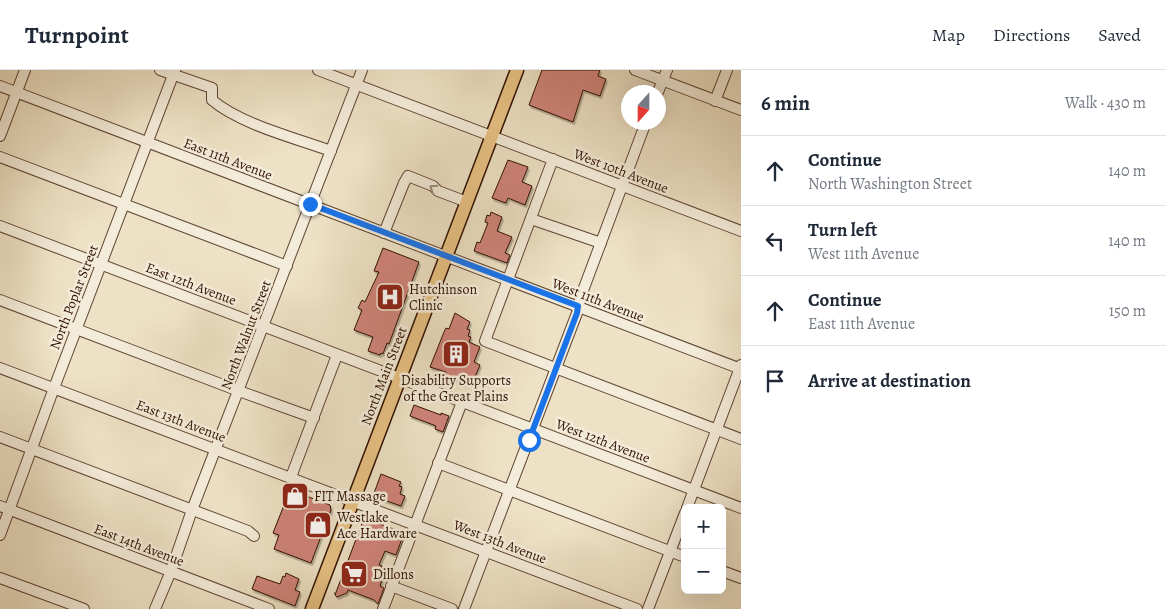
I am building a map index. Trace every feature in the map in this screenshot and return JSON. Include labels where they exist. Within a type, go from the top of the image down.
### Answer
[{"type":"main road","name":"North Main Street","points":[[312,609],[517,70]]},
{"type":"street","points":[[0,136],[25,70]]},
{"type":"street","points":[[160,70],[174,72],[212,88],[212,100],[225,111],[331,151]]},
{"type":"street","name":"West 10th Avenue","points":[[318,70],[741,231]]},
{"type":"street","name":"North Walnut Street","points":[[155,609],[362,70]]},
{"type":"street","points":[[635,70],[741,110]]},
{"type":"street","points":[[661,85],[666,70]]},
{"type":"street","points":[[716,101],[728,70]]},
{"type":"street","name":"North Poplar Street","points":[[0,535],[5,508],[31,450],[174,72]]},
{"type":"street","name":"East 11th Avenue","points":[[0,86],[446,256]]},
{"type":"street","points":[[464,609],[577,313],[600,243],[643,130]]},
{"type":"street","points":[[0,157],[287,266]]},
{"type":"street","points":[[553,159],[485,341],[741,439]]},
{"type":"street","points":[[384,233],[408,176],[433,186],[438,191],[467,202]]},
{"type":"street","points":[[531,218],[600,243]]},
{"type":"street","name":"East 12th Avenue","points":[[0,226],[400,378]]},
{"type":"street","name":"West 11th Avenue","points":[[446,256],[741,367]]},
{"type":"street","points":[[0,300],[314,418]]},
{"type":"street","points":[[291,477],[337,355]]},
{"type":"street","points":[[689,504],[741,367]]},
{"type":"street","name":"East 13th Avenue","points":[[0,368],[353,501]]},
{"type":"street","name":"West 12th Avenue","points":[[400,378],[741,508]]},
{"type":"street","points":[[383,609],[462,402]]},
{"type":"street","points":[[0,437],[248,531],[254,536]]},
{"type":"street","points":[[438,463],[681,556]]},
{"type":"street","name":"West 13th Avenue","points":[[353,501],[637,609]]},
{"type":"street","name":"East 14th Avenue","points":[[5,508],[171,571],[242,604],[269,609]]},
{"type":"street","points":[[648,609],[681,523]]},
{"type":"street","points":[[726,572],[741,578]]},
{"type":"street","points":[[0,578],[84,609]]},
{"type":"street","points":[[392,586],[452,609]]},
{"type":"building","points":[[542,70],[600,70],[598,76],[606,79],[600,96],[583,90],[573,122],[529,105]]},
{"type":"building","points":[[508,160],[528,167],[522,182],[532,186],[525,205],[508,198],[506,203],[492,198]]},
{"type":"building","points":[[491,212],[502,217],[497,231],[512,237],[505,253],[510,255],[507,263],[474,251],[477,242],[480,243],[488,223],[485,222],[487,215],[490,216]]},
{"type":"building","points":[[383,248],[419,262],[389,344],[387,343],[383,354],[381,353],[380,355],[368,351],[373,337],[354,330],[362,310],[358,308],[362,300],[365,302],[379,272],[374,271]]},
{"type":"building","name":"Disability Supports of the Great Plains","points":[[455,313],[470,322],[467,329],[470,330],[468,336],[471,337],[469,342],[480,347],[474,362],[480,365],[472,384],[466,382],[465,384],[444,377],[446,372],[430,367],[444,332],[446,328],[449,329]]},
{"type":"building","points":[[414,405],[449,416],[443,432],[435,429],[436,426],[410,416]]},
{"type":"building","points":[[381,474],[401,482],[399,486],[402,487],[400,494],[405,496],[401,506],[373,496]]},
{"type":"building","points":[[290,490],[330,505],[331,510],[311,563],[274,549],[279,535],[273,533]]},
{"type":"building","points":[[364,518],[404,533],[396,555],[385,551],[379,565],[382,566],[379,576],[383,577],[380,586],[384,588],[378,604],[374,600],[348,590],[347,593],[337,597],[335,595]]},
{"type":"building","points":[[286,573],[299,579],[295,590],[300,592],[295,606],[252,589],[257,576],[280,584]]},
{"type":"place","name":"Hutchinson Clinic","points":[[390,297]]},
{"type":"place","name":"Disability Supports of the Great Plains","points":[[456,354]]},
{"type":"place","name":"FIT Massage","points":[[295,496]]},
{"type":"place","name":"Westlake Ace Hardware","points":[[318,525]]},
{"type":"place","name":"Dillons","points":[[354,574]]},
{"type":"route","points":[[310,204],[578,306],[529,440]]}]
